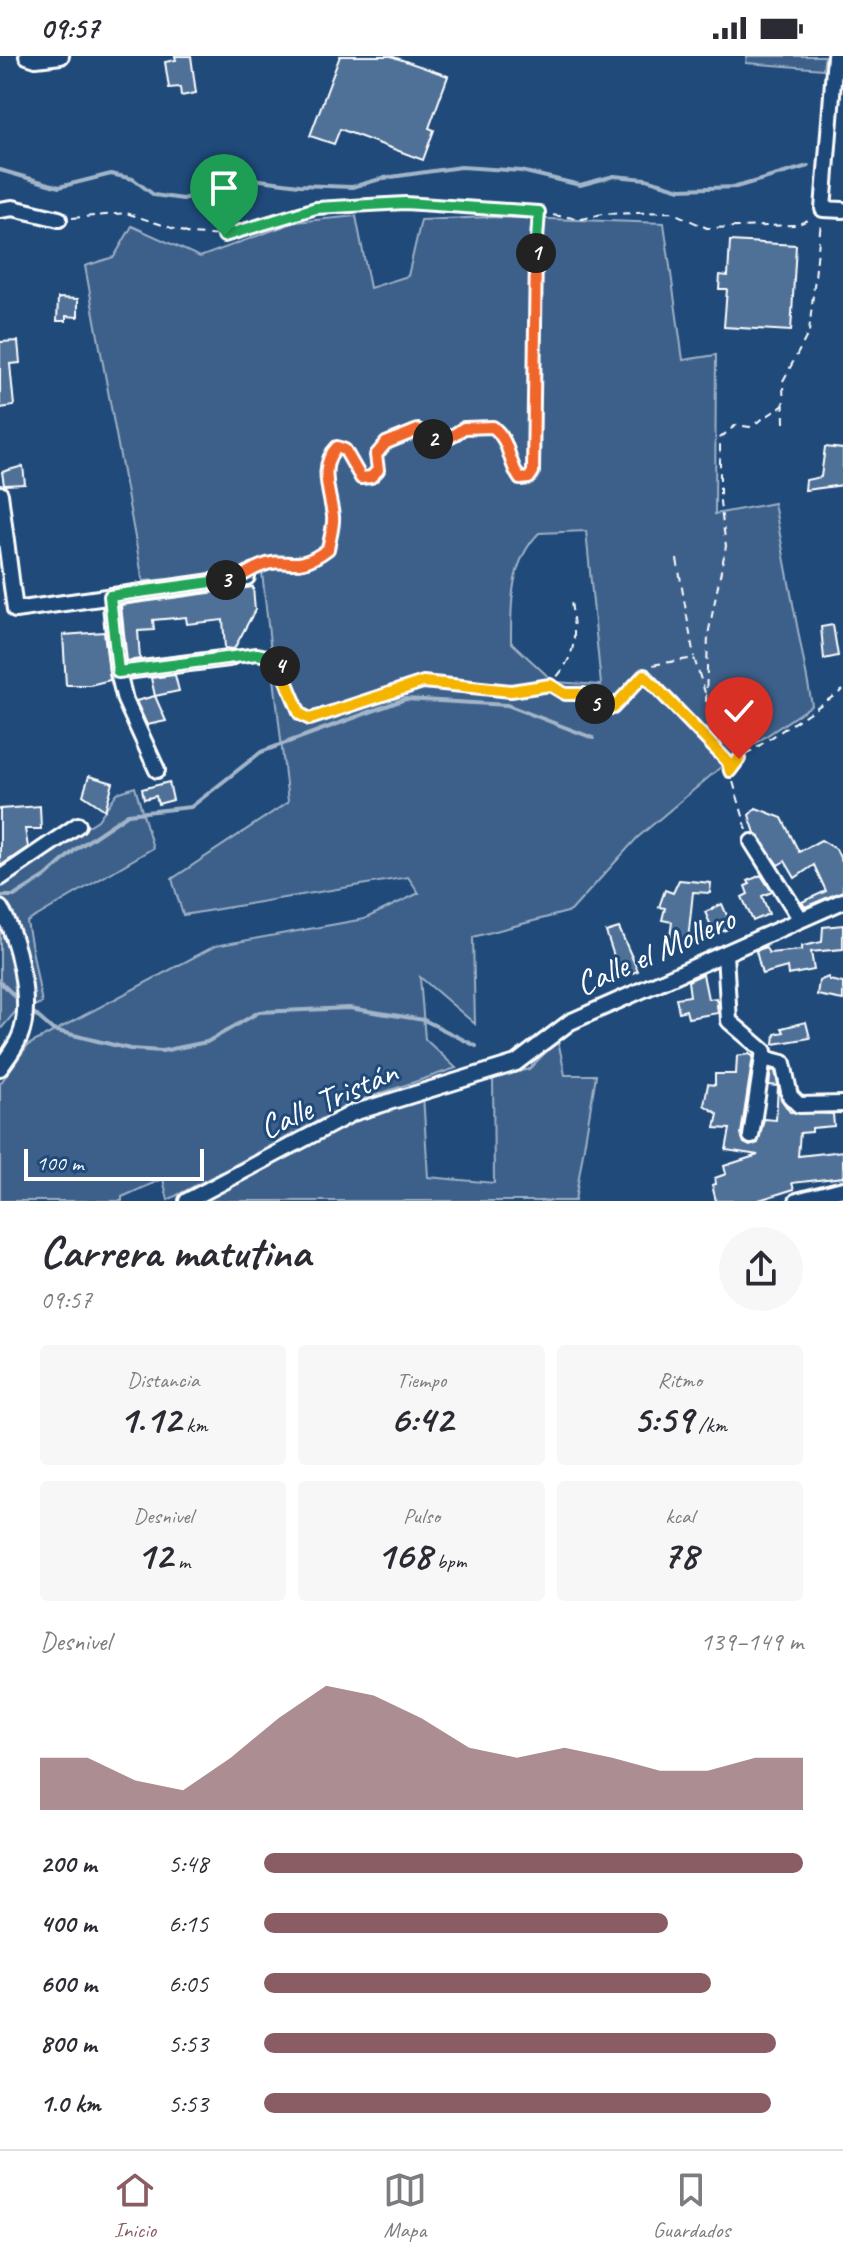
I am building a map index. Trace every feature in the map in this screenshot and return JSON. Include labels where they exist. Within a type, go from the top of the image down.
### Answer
[{"type":"street","points":[[27,56],[36,59],[61,56]]},
{"type":"street","points":[[835,56],[836,124],[823,209],[843,210]]},
{"type":"street","points":[[0,210],[13,208],[59,219]]},
{"type":"street","points":[[0,494],[15,610],[247,577]]},
{"type":"street","points":[[110,596],[118,672],[125,700],[157,770]]},
{"type":"street","points":[[118,672],[229,658]]},
{"type":"street","points":[[0,878],[78,825]]},
{"type":"street","points":[[752,842],[800,918]]},
{"type":"street","name":"Calle el Mollero","points":[[500,1068],[524,1059],[570,1022],[843,901]]},
{"type":"street","points":[[0,908],[11,924],[27,1008],[20,1036],[0,1068]]},
{"type":"street","points":[[725,954],[729,1021],[759,1044],[763,1058],[751,1136]]},
{"type":"street","points":[[763,1058],[783,1063],[790,1096],[799,1105],[843,1104]]},
{"type":"street","name":"Calle Tristán","points":[[187,1201],[353,1113],[500,1068]]},
{"type":"street","points":[[797,1201],[843,1189]]},
{"type":"path","points":[[59,219],[126,213],[190,234],[224,236],[316,208],[405,203],[539,212],[582,219],[602,214],[671,212],[707,228],[797,225],[823,209]]},
{"type":"path","points":[[784,423],[783,381],[809,332],[823,209]]},
{"type":"path","points":[[247,577],[261,566],[303,565],[328,549],[333,519],[326,476],[329,455],[337,447],[345,450],[361,478],[371,477],[378,470],[376,455],[386,443],[401,434],[418,430],[435,440],[449,438],[464,428],[493,427],[505,436],[512,468],[520,479],[529,478],[533,472],[539,212]]},
{"type":"path","points":[[706,702],[708,635],[726,546],[720,502],[720,438],[736,425],[750,427],[784,405]]},
{"type":"path","points":[[677,559],[694,658],[752,842]]},
{"type":"path","points":[[550,685],[573,652],[576,639],[571,601]]},
{"type":"path","points":[[229,658],[257,654],[276,658],[300,714],[310,719],[423,682],[511,691],[550,685],[565,694],[584,694],[600,707],[613,708],[652,665],[694,658]]},
{"type":"path","points":[[644,675],[728,762]]},
{"type":"path","points":[[730,771],[739,759],[843,690]]},
{"type":"shaded area","points":[[747,56],[825,56],[823,69],[746,63]]},
{"type":"shaded area","points":[[356,216],[370,288],[408,276],[421,220],[490,217],[664,223],[683,360],[716,355],[715,514],[774,503],[812,705],[722,766],[637,838],[571,911],[473,937],[475,1024],[420,977],[425,1039],[456,1068],[352,1103],[168,1200],[163,1179],[122,1197],[122,1201],[0,1201],[0,1084],[28,1045],[215,946],[364,919],[419,893],[408,877],[183,915],[172,879],[288,802],[262,572],[143,581],[85,266],[114,257],[132,226],[200,257],[295,222]],"holes":[[[586,531],[601,685],[554,682],[511,642],[512,598],[517,570],[529,544],[539,533]]]},
{"type":"shaded area","points":[[135,787],[153,848],[27,922],[42,1003],[15,1012],[0,1030],[0,882],[98,820],[117,793]]},
{"type":"shaded area","points":[[558,1040],[565,1075],[596,1075],[575,1201],[195,1201],[350,1120],[423,1094],[428,1177],[494,1183],[493,1078],[529,1069]]},
{"type":"building","points":[[175,56],[191,56],[196,93],[181,96],[180,87],[169,88],[165,62],[176,60]]},
{"type":"building","points":[[340,56],[391,56],[448,76],[429,128],[434,130],[423,160],[340,129],[334,144],[310,136]]},
{"type":"building","points":[[730,241],[796,245],[791,331],[724,327],[727,289],[719,289],[720,275],[728,276]]},
{"type":"building","points":[[58,298],[78,299],[78,317],[66,316],[66,321],[57,321]]},
{"type":"building","points":[[18,341],[20,363],[10,364],[14,406],[0,408],[0,342]]},
{"type":"building","points":[[825,447],[843,449],[843,485],[805,490],[806,480],[821,477]]},
{"type":"building","points":[[23,466],[25,484],[4,485],[2,472]]},
{"type":"building","points":[[253,587],[255,610],[234,649],[225,648],[223,620],[187,624],[186,617],[153,620],[154,630],[138,631],[140,659],[127,661],[121,605]]},
{"type":"building","points":[[833,625],[838,656],[824,659],[821,627]]},
{"type":"building","points":[[104,632],[110,680],[90,685],[66,685],[63,635]]},
{"type":"building","points":[[175,675],[179,691],[155,696],[151,678]]},
{"type":"building","points":[[155,696],[166,721],[147,725],[136,701]]},
{"type":"building","points":[[89,776],[113,783],[105,810],[83,795]]},
{"type":"building","points":[[169,782],[173,800],[158,804],[156,796],[144,799],[142,789]]},
{"type":"building","points":[[40,806],[41,829],[25,829],[28,847],[0,866],[0,809]]},
{"type":"building","points":[[756,808],[782,818],[799,852],[821,840],[836,849],[843,864],[843,891],[805,907],[802,902],[826,891],[814,865],[795,878],[785,861],[778,865],[755,833],[749,815]]},
{"type":"building","points":[[761,875],[772,892],[762,896],[769,914],[753,921],[742,897],[748,894],[745,886],[750,884],[748,881]]},
{"type":"building","points":[[679,880],[711,883],[710,893],[693,892],[688,940],[670,937],[672,922],[662,920],[665,908],[659,907],[665,890],[673,893]]},
{"type":"building","points":[[722,904],[732,927],[715,935],[705,912]]},
{"type":"building","points":[[843,925],[843,949],[811,952],[814,970],[788,975],[787,967],[762,974],[756,951],[765,947],[769,953],[802,950],[802,946],[822,942],[823,927]]},
{"type":"building","points":[[619,928],[638,971],[621,977],[606,932]]},
{"type":"building","points":[[703,974],[708,999],[716,998],[718,1013],[688,1018],[686,1010],[679,1012],[676,998],[690,996],[688,981]]},
{"type":"building","points":[[828,977],[829,980],[843,983],[843,1000],[817,995],[819,981]]},
{"type":"building","points":[[806,1022],[810,1038],[774,1044],[775,1034],[784,1032],[782,1028]]},
{"type":"building","points":[[737,1056],[753,1056],[741,1134],[744,1143],[750,1146],[758,1143],[764,1119],[776,1120],[778,1086],[769,1085],[771,1070],[775,1071],[781,1099],[790,1112],[833,1114],[834,1126],[812,1128],[812,1132],[800,1133],[798,1156],[843,1151],[843,1177],[792,1183],[794,1189],[756,1201],[716,1201],[712,1185],[716,1184],[715,1178],[726,1174],[724,1166],[758,1155],[726,1150],[730,1129],[715,1128],[718,1114],[704,1105],[708,1084],[715,1085],[715,1074],[736,1074]]},
{"type":"waterway","points":[[0,170],[59,187],[111,174],[133,179],[154,195],[183,199],[245,178],[299,185],[352,187],[384,178],[461,167],[521,171],[580,185],[614,176],[646,179],[680,189],[736,187],[808,166]]},
{"type":"waterway","points":[[0,896],[14,896],[46,876],[76,849],[128,814],[191,807],[261,752],[405,699],[507,705],[593,738]]},
{"type":"waterway","points":[[0,982],[21,1002]]},
{"type":"waterway","points":[[28,1008],[53,1030],[130,1049],[162,1051],[207,1042],[259,1012],[349,1008],[424,1020],[476,1046]]},
{"type":"route","points":[[224,236],[290,213],[316,208],[405,203],[423,207],[479,206],[539,212],[533,472],[529,478],[520,479],[512,468],[505,436],[493,427],[464,428],[449,438],[435,440],[418,430],[401,434],[386,443],[376,455],[378,470],[371,477],[361,478],[353,469],[345,450],[337,447],[329,455],[326,476],[333,519],[328,549],[303,565],[261,566],[247,577],[110,596],[118,672],[257,654],[276,658],[294,693],[300,714],[310,719],[423,682],[511,691],[550,685],[565,694],[584,694],[600,707],[613,708],[644,675],[728,762],[730,771],[739,759]]}]
